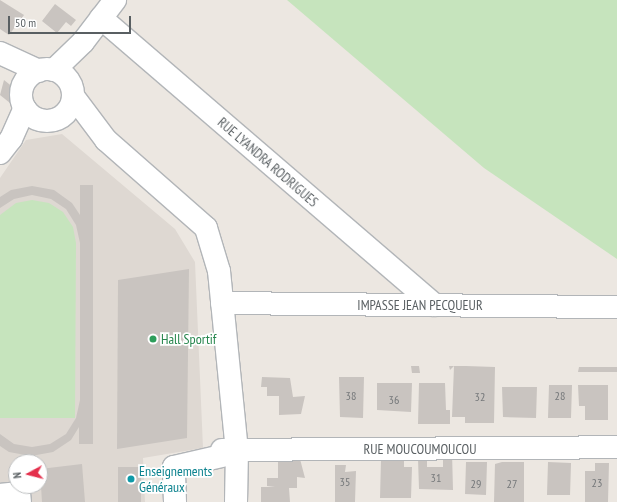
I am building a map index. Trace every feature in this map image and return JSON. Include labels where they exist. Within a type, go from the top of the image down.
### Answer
[{"type":"street","points":[[42,115],[52,81],[115,0]]},
{"type":"street","name":"RUE LYANDRA RODRIGUES","points":[[101,18],[434,305]]},
{"type":"street","points":[[0,53],[52,81],[106,140],[206,228],[219,271],[228,349],[227,452],[221,502]]},
{"type":"street","points":[[0,61],[52,81],[68,110],[42,115],[6,146]]},
{"type":"street","points":[[42,115],[106,140]]},
{"type":"street","name":"IMPASSE JEAN PECQUEUR","points":[[222,303],[617,306]]},
{"type":"street","name":"RUE MOUCOUMOUCOU","points":[[175,502],[174,467],[227,452],[617,448]]},
{"type":"street","points":[[227,452],[236,502]]},
{"type":"street","points":[[0,495],[19,493],[20,502]]},
{"type":"shaded area","points":[[62,134],[175,229],[195,262],[203,448],[143,458],[145,502],[0,502],[0,178],[26,140]]},
{"type":"green space","points":[[287,0],[617,0],[617,259],[484,168]]},
{"type":"green space","points":[[32,200],[49,203],[63,212],[73,227],[76,243],[75,418],[0,418],[0,215],[16,203]]},
{"type":"building","points":[[0,0],[24,15],[9,35],[0,29]]},
{"type":"building","points":[[55,4],[76,20],[71,26],[66,22],[57,33],[42,21]]},
{"type":"building","points":[[4,80],[19,92],[10,103],[0,95]]},
{"type":"building","points":[[80,185],[93,185],[93,444],[79,444],[79,427],[71,440],[53,452],[42,454],[20,454],[9,452],[0,446],[0,434],[14,444],[32,447],[50,444],[66,434],[76,418],[80,400],[80,243],[76,225],[66,209],[51,199],[32,195],[14,199],[0,208],[0,197],[11,190],[32,186],[54,190],[72,203],[80,215]]},
{"type":"building","name":"Hall Sportif","points":[[189,269],[187,438],[117,449],[118,280]]},
{"type":"building","points":[[411,366],[419,366],[420,373],[412,373]]},
{"type":"building","points":[[454,366],[495,367],[494,423],[465,423],[465,417],[452,417]]},
{"type":"building","points":[[579,367],[617,367],[617,372],[578,372]]},
{"type":"building","points":[[262,377],[290,378],[293,397],[305,396],[301,414],[279,415],[279,396],[267,396],[267,387],[261,387]]},
{"type":"building","points":[[339,377],[364,377],[363,418],[340,417]]},
{"type":"building","points":[[377,383],[412,383],[411,412],[377,410]]},
{"type":"building","points":[[419,383],[445,383],[446,410],[450,410],[450,424],[418,424]]},
{"type":"building","points":[[549,385],[572,385],[571,418],[548,418]]},
{"type":"building","points":[[578,385],[608,385],[608,420],[585,420],[585,406],[579,406]]},
{"type":"building","points":[[502,387],[537,387],[536,418],[503,417]]},
{"type":"building","points":[[443,452],[452,452],[453,490],[419,489],[418,459],[427,459],[427,467],[443,467]]},
{"type":"building","points":[[278,459],[300,459],[305,478],[297,477],[297,488],[289,488],[290,502],[261,502],[261,487],[275,487],[267,486],[267,478],[278,478]]},
{"type":"building","points":[[381,459],[404,459],[404,467],[412,467],[411,498],[380,498]]},
{"type":"building","points":[[466,462],[487,462],[486,495],[465,494]]},
{"type":"building","points":[[502,462],[524,462],[524,502],[494,502],[495,464]]},
{"type":"building","points":[[548,462],[571,463],[570,495],[547,495]]},
{"type":"building","points":[[595,463],[609,463],[608,502],[585,502],[585,471],[595,471]]},
{"type":"building","points":[[82,464],[85,502],[42,502],[42,494],[48,494],[48,468]]},
{"type":"building","points":[[335,465],[346,465],[345,472],[356,471],[355,502],[335,502]]},
{"type":"building","points":[[118,467],[141,467],[141,502],[118,502]]},
{"type":"place","name":"Hall Sportif","points":[[153,339]]},
{"type":"place","name":"Enseignements Généraux","points":[[131,479]]}]
